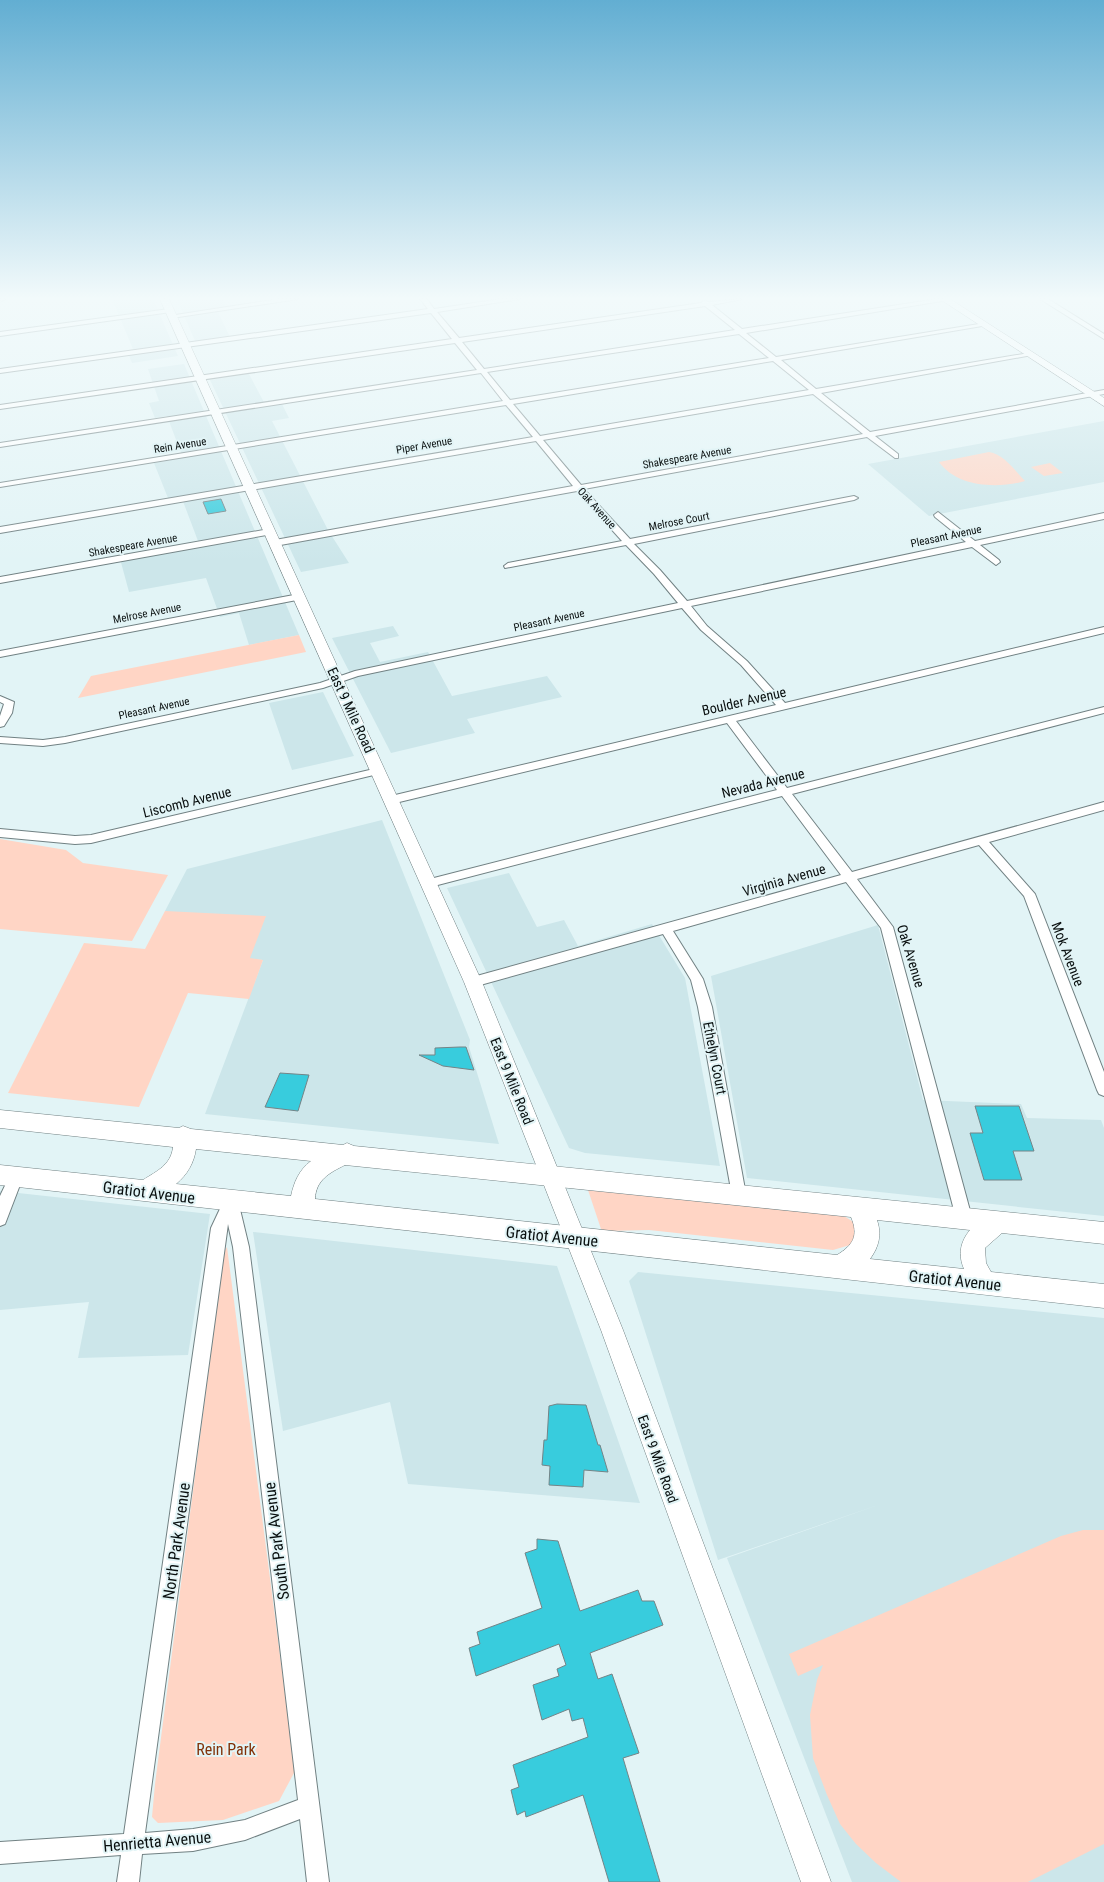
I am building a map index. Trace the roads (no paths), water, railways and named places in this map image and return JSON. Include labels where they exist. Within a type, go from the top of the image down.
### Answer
[{"type":"main road","name":"East 9 Mile Road","points":[[204,387],[214,412],[430,883],[473,982],[612,1330],[816,1882]]},
{"type":"main road","points":[[1078,387],[1104,403]]},
{"type":"main road","points":[[0,1118],[1104,1233]]},
{"type":"main road","points":[[144,1192],[171,1174],[183,1162],[185,1154],[183,1136]]},
{"type":"main road","points":[[304,1209],[302,1193],[310,1176],[327,1162],[347,1153]]},
{"type":"main road","name":"Gratiot Avenue","points":[[8,1176],[1104,1296]]},
{"type":"main road","points":[[841,1267],[857,1257],[863,1250],[869,1236],[868,1227],[858,1207]]},
{"type":"main road","points":[[984,1283],[972,1262],[972,1245],[983,1231],[1000,1222]]},
{"type":"street","points":[[0,407],[140,387]]},
{"type":"street","points":[[0,445],[375,387]]},
{"type":"street","name":"Oak Avenue","points":[[496,387],[601,515],[629,542],[704,628],[744,663],[782,706]]},
{"type":"street","name":"Rein Avenue","points":[[0,485],[603,387]]},
{"type":"street","points":[[809,387],[895,456]]},
{"type":"street","name":"Piper Avenue","points":[[0,530],[839,387]]},
{"type":"street","name":"Shakespeare Avenue","points":[[0,580],[579,488],[1104,392]]},
{"type":"street","name":"Melrose Court","points":[[508,566],[854,498]]},
{"type":"street","points":[[938,515],[996,562]]},
{"type":"street","name":"Pleasant Avenue","points":[[0,740],[43,743],[65,740],[337,681],[355,674],[1104,516]]},
{"type":"street","name":"Melrose Avenue","points":[[0,654],[299,597]]},
{"type":"street","name":"Boulder Avenue","points":[[391,800],[1104,630]]},
{"type":"street","points":[[0,699],[10,702],[10,708],[0,724]]},
{"type":"street","name":"Nevada Avenue","points":[[430,883],[1104,710]]},
{"type":"street","name":"Oak Avenue","points":[[729,719],[887,927],[910,1005],[964,1218]]},
{"type":"street","name":"Liscomb Avenue","points":[[0,833],[75,840],[92,839],[378,771]]},
{"type":"street","name":"Virginia Avenue","points":[[473,982],[1104,806]]},
{"type":"street","name":"Mok Avenue","points":[[982,841],[1029,894],[1104,1090]]},
{"type":"street","name":"Ethelyn Court","points":[[666,929],[697,979],[718,1072],[740,1195]]},
{"type":"street","points":[[0,1219],[8,1176]]},
{"type":"street","name":"South Park Avenue","points":[[231,1201],[241,1247],[318,1882]]},
{"type":"street","name":"North Park Avenue","points":[[128,1882],[219,1228],[231,1201]]},
{"type":"street","name":"Henrietta Avenue","points":[[0,1853],[193,1840],[245,1830],[308,1806]]},
{"type":"park label","name":"Rein Park","points":[[226,1749]]}]
